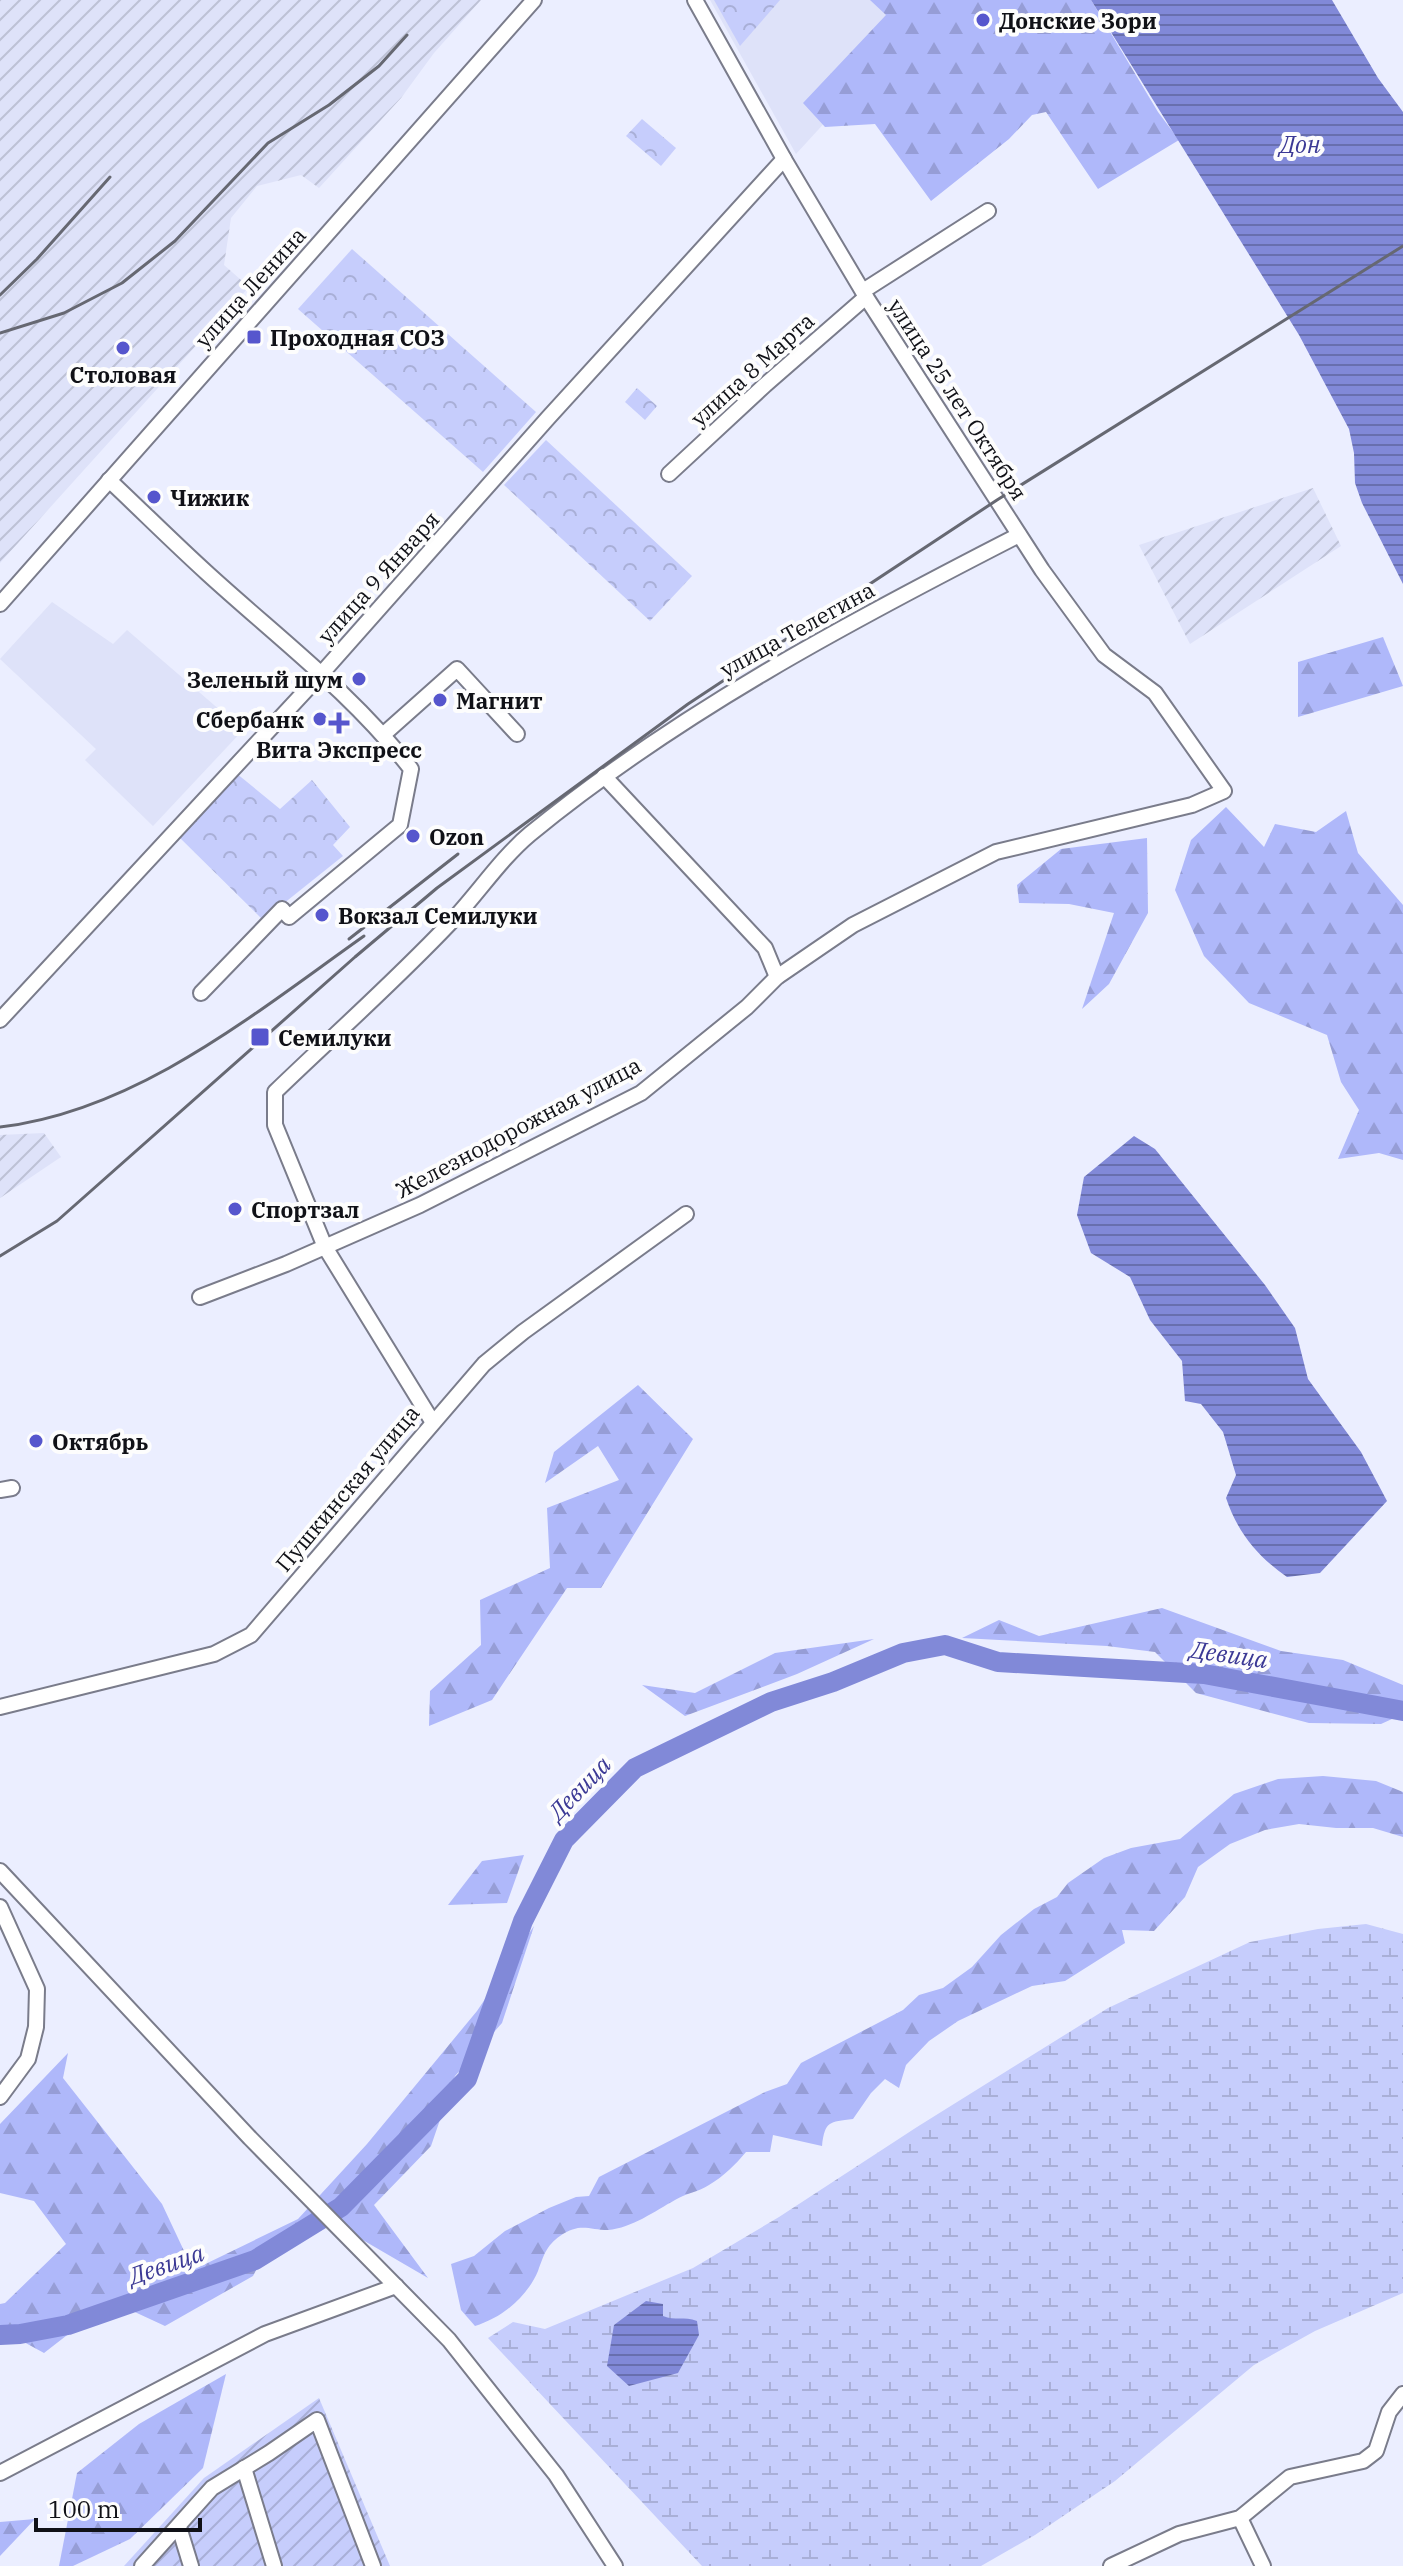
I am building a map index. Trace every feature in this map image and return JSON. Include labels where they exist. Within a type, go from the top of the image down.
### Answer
[{"type":"street","name":"улица Ленина","points":[[0,604],[534,0]]},
{"type":"street","name":"улица 25 лет Октября","points":[[695,0],[784,159],[865,294],[1019,535],[1104,655],[1155,693],[1224,791]]},
{"type":"street","name":"улица 9 Января","points":[[0,1020],[322,673],[784,159]]},
{"type":"street","name":"улица 8 Марта","points":[[669,474],[865,294],[988,211]]},
{"type":"street","points":[[109,480],[205,572],[322,673],[384,734],[411,769],[400,825],[289,917],[282,909],[201,993]]},
{"type":"street","name":"улица Телегина","points":[[432,1421],[325,1247],[275,1125],[275,1092],[449,924],[527,837],[604,776],[715,701],[909,591],[1019,535]]},
{"type":"street","points":[[384,734],[457,669],[517,734]]},
{"type":"street","points":[[604,776],[765,948],[777,977]]},
{"type":"street","name":"Железнодорожная улица","points":[[200,1297],[420,1205],[641,1093],[747,1007],[777,977],[853,925],[996,852],[1192,805],[1224,791]]},
{"type":"street","name":"Пушкинская улица","points":[[0,1707],[214,1654],[251,1635],[484,1364],[523,1332],[686,1214]]},
{"type":"street","points":[[0,1871],[250,2138],[449,2340],[547,2463],[615,2566]]},
{"type":"street","points":[[0,1907],[37,1989],[36,2027],[28,2059],[0,2097]]},
{"type":"street","points":[[0,2473],[265,2334],[396,2286]]},
{"type":"street","points":[[1111,2566],[1179,2534],[1240,2518],[1290,2477],[1363,2461],[1376,2451],[1389,2412],[1403,2394]]},
{"type":"street","points":[[142,2566],[212,2488],[317,2420],[373,2566]]},
{"type":"street","points":[[244,2468],[274,2566]]},
{"type":"street","points":[[1240,2518],[1263,2566]]},
{"type":"street","points":[[179,2527],[191,2566]]},
{"type":"shaded area","points":[[0,0],[481,0],[434,53],[401,98],[319,188],[301,175],[257,186],[231,218],[224,265],[249,287],[0,563]]},
{"type":"shaded area","points":[[710,0],[937,0],[796,154]]},
{"type":"shaded area","points":[[1313,488],[1341,546],[1190,644],[1139,545]]},
{"type":"shaded area","points":[[52,602],[113,644],[127,630],[243,730],[153,826],[85,760],[96,749],[0,659]]},
{"type":"shaded area","points":[[44,1133],[61,1157],[0,1198],[0,1135]]},
{"type":"green space","points":[[714,0],[780,0],[740,46]]},
{"type":"green space","points":[[870,0],[1091,0],[1158,112],[1179,140],[1098,189],[1046,112],[1032,115],[1009,139],[931,201],[875,124],[825,127],[803,103],[886,15]]},
{"type":"green space","points":[[642,119],[676,148],[661,166],[626,136]]},
{"type":"green space","points":[[352,249],[536,412],[483,472],[298,309]]},
{"type":"green space","points":[[637,388],[657,406],[645,420],[625,402]]},
{"type":"green space","points":[[546,440],[692,576],[650,621],[504,485]]},
{"type":"green space","points":[[1383,637],[1403,686],[1298,717],[1298,662]]},
{"type":"green space","points":[[236,773],[280,809],[312,780],[350,827],[333,845],[343,856],[263,920],[178,836]]},
{"type":"green space","points":[[1226,807],[1264,847],[1275,824],[1316,832],[1346,811],[1358,853],[1403,905],[1403,1160],[1379,1153],[1338,1159],[1359,1110],[1341,1082],[1327,1035],[1249,1003],[1204,956],[1175,890],[1191,840]]},
{"type":"green space","points":[[1147,838],[1148,913],[1109,984],[1082,1009],[1114,913],[1069,904],[1019,903],[1017,885],[1061,849]]},
{"type":"green space","points":[[638,1385],[693,1439],[601,1588],[567,1588],[492,1700],[429,1726],[430,1691],[481,1645],[480,1600],[550,1568],[547,1508],[619,1480],[598,1446],[545,1483],[554,1452]]},
{"type":"green space","points":[[1162,1608],[1281,1651],[1343,1660],[1403,1685],[1403,1714],[1381,1724],[1309,1723],[1196,1693],[1155,1652],[1107,1646],[962,1638],[999,1620],[1039,1636]]},
{"type":"green space","points":[[874,1639],[797,1674],[685,1716],[642,1685],[695,1693],[775,1653]]},
{"type":"green space","points":[[1323,1776],[1376,1781],[1403,1792],[1403,1837],[1373,1828],[1299,1824],[1265,1830],[1230,1844],[1198,1867],[1185,1897],[1154,1931],[1122,1930],[1125,1943],[1065,1981],[1032,1986],[958,2021],[929,2041],[906,2065],[899,2088],[885,2079],[853,2119],[830,2124],[822,2146],[773,2135],[770,2152],[746,2152],[709,2185],[634,2223],[608,2230],[579,2228],[560,2236],[546,2251],[527,2289],[495,2318],[475,2326],[461,2310],[451,2264],[474,2256],[505,2231],[549,2208],[576,2197],[589,2196],[599,2177],[765,2092],[787,2084],[801,2063],[903,2010],[919,1995],[943,1988],[972,1967],[1001,1935],[1034,1909],[1057,1897],[1068,1883],[1104,1858],[1131,1848],[1180,1839],[1234,1794],[1278,1779]]},
{"type":"green space","points":[[524,1855],[507,1903],[448,1905],[482,1861]]},
{"type":"green space","points":[[1366,1924],[1403,1934],[1403,2293],[1315,2331],[1254,2365],[1115,2481],[1035,2535],[981,2566],[702,2566],[488,2338],[513,2322],[545,2329],[693,2268],[779,2217],[1108,2008],[1250,1942],[1318,1929]]},
{"type":"green space","points":[[534,1926],[502,2023],[455,2076],[431,2146],[374,2205],[428,2278],[337,2225],[272,2240],[253,2276],[165,2326],[111,2301],[44,2353],[0,2329],[0,2304],[5,2303],[66,2244],[34,2201],[0,2193],[0,2124],[68,2053],[63,2078],[162,2204],[193,2270],[298,2219],[367,2144],[477,2011]]},
{"type":"green space","points":[[226,2374],[203,2468],[130,2539],[73,2566],[59,2566],[77,2473],[139,2424]]},
{"type":"green space","points":[[319,2398],[390,2566],[124,2566],[204,2478]]},
{"type":"green space","points":[[35,2519],[0,2556],[0,2522]]},
{"type":"water","name":"Дон","points":[[1091,0],[1332,0],[1378,78],[1403,112],[1403,584],[1355,483],[1349,429],[1299,335]]},
{"type":"water","points":[[1134,1136],[1155,1149],[1265,1285],[1295,1328],[1308,1379],[1361,1452],[1387,1501],[1320,1573],[1287,1577],[1266,1561],[1250,1543],[1236,1522],[1226,1498],[1236,1475],[1223,1432],[1201,1404],[1185,1401],[1182,1361],[1150,1320],[1130,1277],[1091,1253],[1077,1215],[1084,1177]]},
{"type":"water","points":[[646,2301],[663,2304],[663,2316],[697,2321],[699,2335],[678,2373],[629,2386],[607,2366],[614,2325]]},
{"type":"waterway","name":"Девица","points":[[0,2335],[68,2325],[255,2260],[341,2207],[467,2079],[523,1921],[564,1840],[635,1768],[771,1702],[833,1682],[903,1653],[945,1645],[998,1662],[1204,1674],[1403,1711]]},
{"type":"railway","points":[[0,333],[64,313],[122,283],[175,241],[268,143],[329,105],[379,66],[407,35]]},
{"type":"railway","points":[[0,295],[37,259],[110,177]]},
{"type":"railway","points":[[0,1256],[57,1221],[437,888],[688,704],[997,500],[1403,246]]},
{"type":"railway","points":[[349,939],[458,854]]},
{"type":"railway","points":[[0,1127],[51,1117],[147,1080],[237,1026],[364,936]]},
{"type":"place","name":"Донские Зори","points":[[983,20]]},
{"type":"place","name":"Проходная СОЗ","points":[[254,337]]},
{"type":"place","name":"Столовая","points":[[123,348]]},
{"type":"place","name":"Чижик","points":[[154,497]]},
{"type":"place","name":"Зеленый шум","points":[[359,679]]},
{"type":"place","name":"Магнит","points":[[440,700]]},
{"type":"place","name":"Сбербанк","points":[[320,719]]},
{"type":"place","name":"Вита Экспресс","points":[[339,723]]},
{"type":"place","name":"Ozon","points":[[413,836]]},
{"type":"place","name":"Вокзал Семилуки","points":[[322,915]]},
{"type":"place","name":"Семилуки","points":[[260,1037]]},
{"type":"place","name":"Спортзал","points":[[235,1209]]},
{"type":"place","name":"Октябрь","points":[[36,1441]]}]
